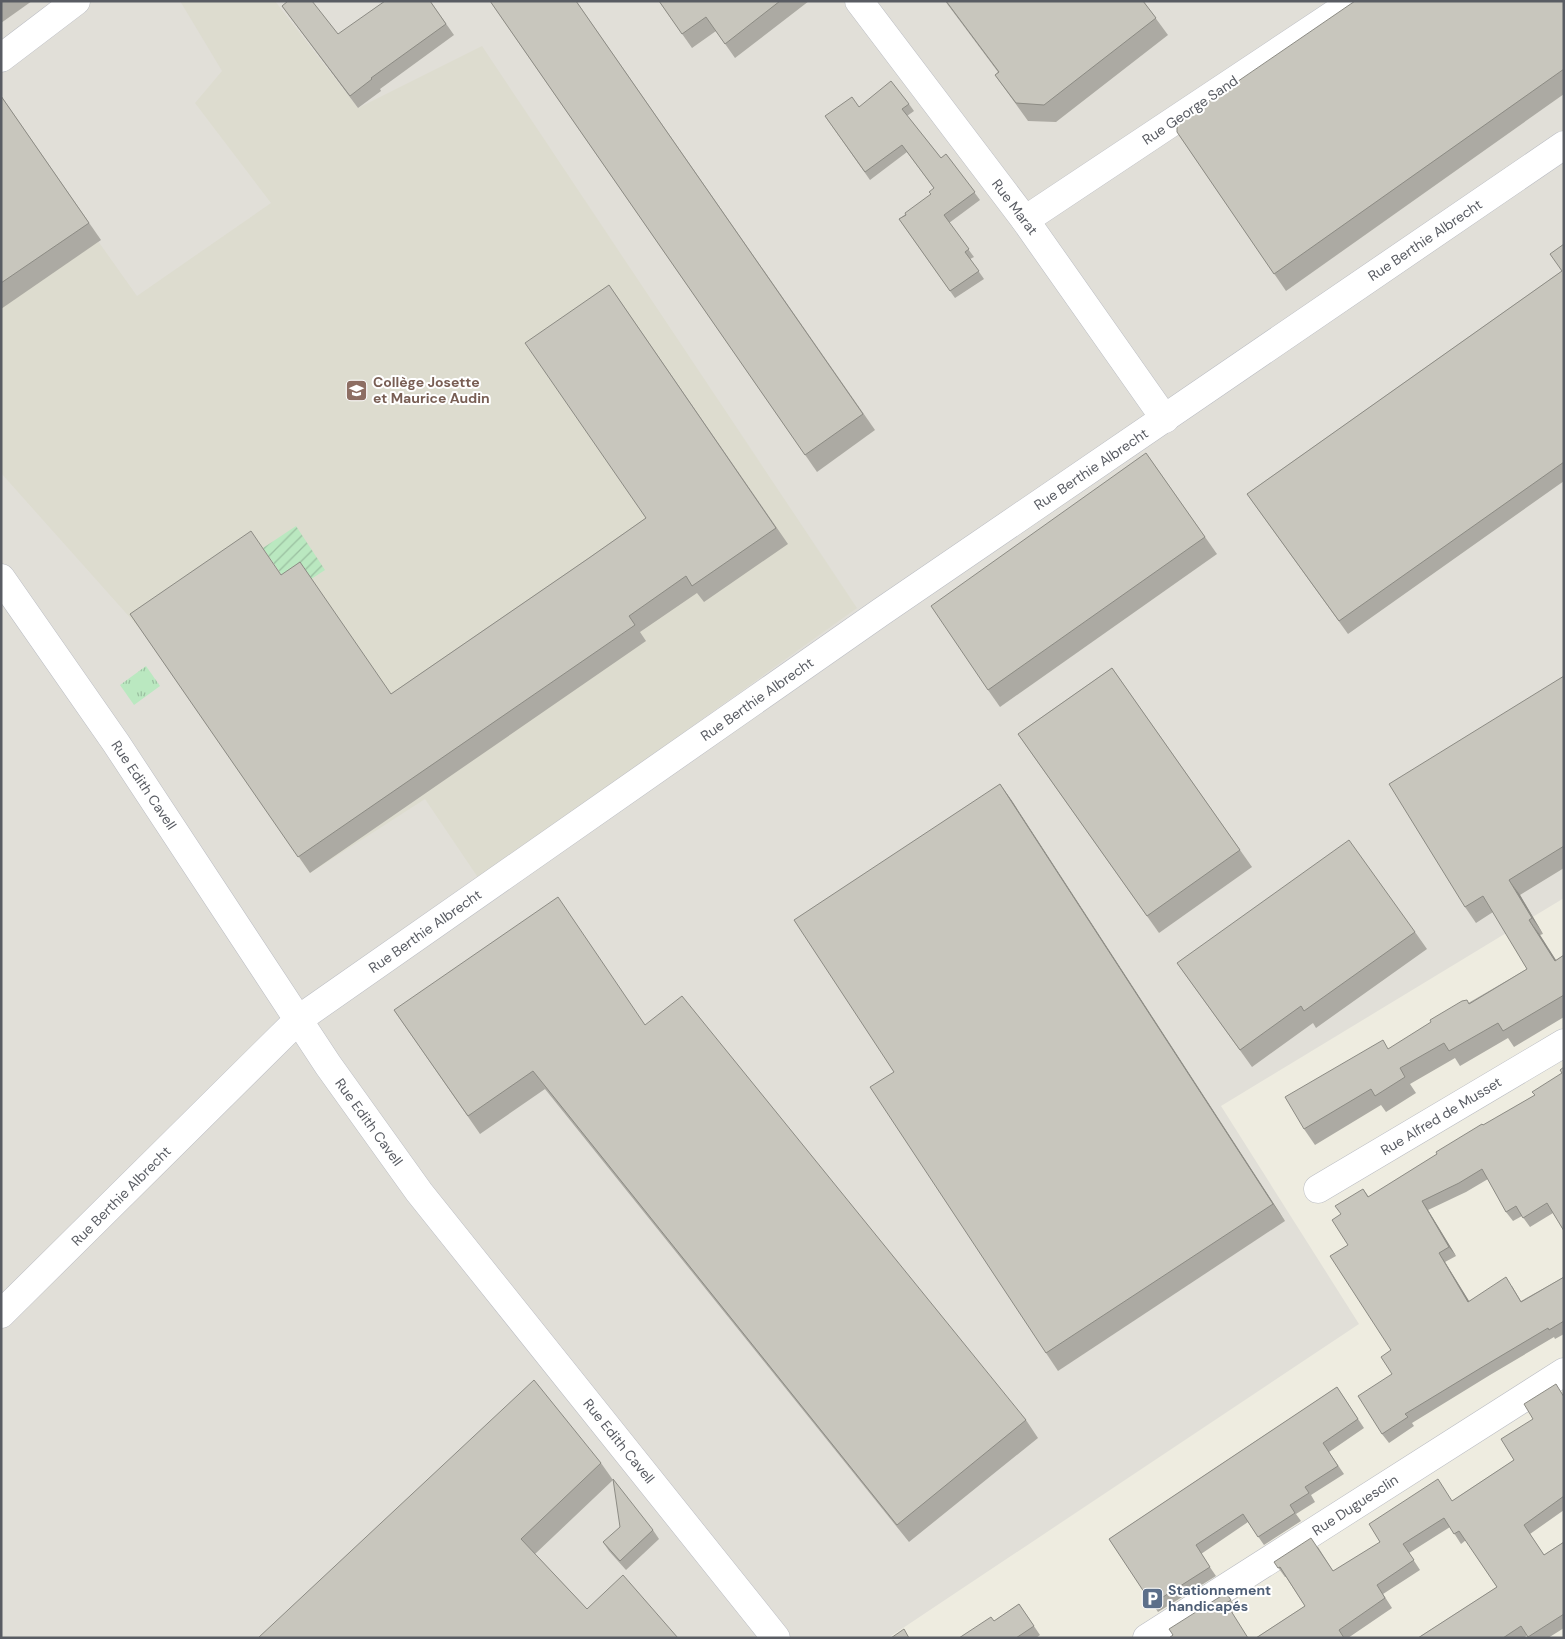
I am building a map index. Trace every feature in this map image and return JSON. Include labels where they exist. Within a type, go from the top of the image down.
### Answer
[{"type":"street","points":[[1,58],[76,1]]},
{"type":"street","name":"Rue Marat","points":[[859,1],[1025,220],[1164,419]]},
{"type":"street","name":"Rue George Sand","points":[[1025,220],[1354,1]]},
{"type":"street","name":"Rue Berthie Albrecht","points":[[1,1314],[299,1019],[873,618],[1564,145]]},
{"type":"street","name":"Rue Edith Cavell","points":[[1,578],[116,743],[348,1093],[419,1192],[776,1638]]},
{"type":"street","name":"Rue Alfred de Musset","points":[[1318,1189],[1564,1043]]},
{"type":"street","name":"Rue Duguesclin","points":[[1146,1638],[1564,1372]]},
{"type":"shaded area","points":[[1,1],[1564,1],[1564,898],[1221,1106],[1359,1324],[888,1638],[1,1638]]},
{"type":"shaded area","name":"Collège Josette et Maurice Audin","points":[[180,1],[275,1],[358,108],[482,46],[857,608],[479,879],[425,799],[310,873],[142,631],[1,473],[1,308],[98,241],[137,296],[271,203],[195,103],[222,71]]},
{"type":"green space","points":[[296,526],[325,570],[293,591],[263,548]]},
{"type":"green space","points":[[146,666],[160,686],[134,705],[120,685]]},
{"type":"building","points":[[288,1],[312,1],[338,34],[385,1],[430,1],[446,24],[371,78],[350,96],[282,6]]},
{"type":"building","points":[[490,1],[576,1],[863,414],[805,455]]},
{"type":"building","points":[[659,1],[780,1],[725,44],[706,17],[682,34]]},
{"type":"building","points":[[946,1],[1143,1],[1156,18],[1044,105],[1016,103],[995,75],[999,72]]},
{"type":"building","points":[[1355,1],[1564,1],[1564,69],[1274,274],[1177,132],[1177,123]]},
{"type":"building","points":[[891,81],[909,104],[902,109],[941,158],[946,154],[975,192],[944,215],[969,249],[965,252],[979,271],[950,291],[899,219],[931,194],[929,192],[934,188],[902,145],[865,172],[825,116],[852,97],[859,107]]},
{"type":"building","points":[[1,96],[89,223],[1,283]]},
{"type":"building","points":[[1564,244],[1564,462],[1339,621],[1247,494],[1562,271],[1550,254]]},
{"type":"building","points":[[609,285],[776,528],[692,586],[686,576],[629,616],[635,625],[298,857],[130,614],[251,531],[281,575],[300,562],[391,694],[646,518],[525,343]]},
{"type":"building","points":[[1146,453],[1205,537],[988,690],[931,606]]},
{"type":"building","points":[[1112,668],[1240,850],[1147,916],[1018,734]]},
{"type":"building","points":[[1564,676],[1564,846],[1509,880],[1532,918],[1529,920],[1555,961],[1564,955],[1564,995],[1503,1031],[1498,1023],[1449,1051],[1444,1043],[1400,1068],[1405,1077],[1375,1096],[1371,1089],[1304,1129],[1285,1097],[1383,1040],[1388,1049],[1462,1001],[1467,1000],[1469,1004],[1527,969],[1483,896],[1465,907],[1389,784]]},
{"type":"building","points":[[1000,784],[1273,1204],[1046,1353],[870,1087],[894,1072],[794,920]]},
{"type":"building","points":[[1349,840],[1415,932],[1304,1011],[1301,1006],[1240,1050],[1177,963]]},
{"type":"building","points":[[558,897],[645,1025],[682,996],[1026,1420],[897,1525],[533,1071],[468,1116],[394,1010]]},
{"type":"building","points":[[1564,1067],[1564,1231],[1547,1203],[1523,1218],[1516,1206],[1506,1212],[1482,1169],[1459,1183],[1422,1201],[1449,1247],[1439,1253],[1468,1302],[1506,1277],[1521,1302],[1564,1277],[1564,1321],[1549,1330],[1548,1328],[1405,1414],[1408,1417],[1382,1434],[1358,1396],[1392,1374],[1381,1357],[1391,1350],[1330,1256],[1348,1245],[1332,1220],[1341,1214],[1335,1206],[1363,1189],[1368,1197],[1437,1154],[1436,1152],[1535,1095],[1532,1092],[1562,1073],[1560,1070]]},
{"type":"building","points":[[534,1380],[601,1463],[521,1539],[587,1609],[623,1575],[678,1638],[258,1638]]},
{"type":"building","points":[[1556,1384],[1564,1397],[1564,1496],[1524,1525],[1544,1555],[1564,1542],[1564,1614],[1528,1637],[1521,1626],[1503,1638],[1418,1638],[1497,1587],[1459,1531],[1454,1534],[1444,1518],[1403,1544],[1414,1560],[1377,1585],[1385,1598],[1339,1630],[1344,1638],[1256,1638],[1305,1606],[1280,1567],[1278,1568],[1274,1562],[1311,1538],[1333,1571],[1380,1542],[1369,1524],[1438,1479],[1452,1501],[1514,1460],[1501,1439],[1533,1419],[1524,1404]]},
{"type":"building","points":[[1337,1387],[1358,1419],[1323,1443],[1338,1466],[1305,1487],[1309,1493],[1290,1505],[1295,1513],[1258,1537],[1243,1514],[1196,1545],[1210,1567],[1152,1604],[1109,1539]]},
{"type":"building","points":[[613,1479],[653,1530],[620,1561],[603,1542],[620,1527]]},
{"type":"building","points":[[1226,1593],[1231,1600],[1226,1603],[1248,1638],[1169,1638],[1173,1635],[1169,1629]]},
{"type":"building","points":[[1019,1604],[1034,1626],[1016,1638],[959,1638],[991,1617],[994,1621]]},
{"type":"building","points":[[904,1629],[909,1638],[891,1638]]},
{"type":"place","name":"Collège Josette et Maurice Audin","points":[[357,390]]},
{"type":"place","name":"Stationnement handicapés","points":[[1152,1598]]}]
